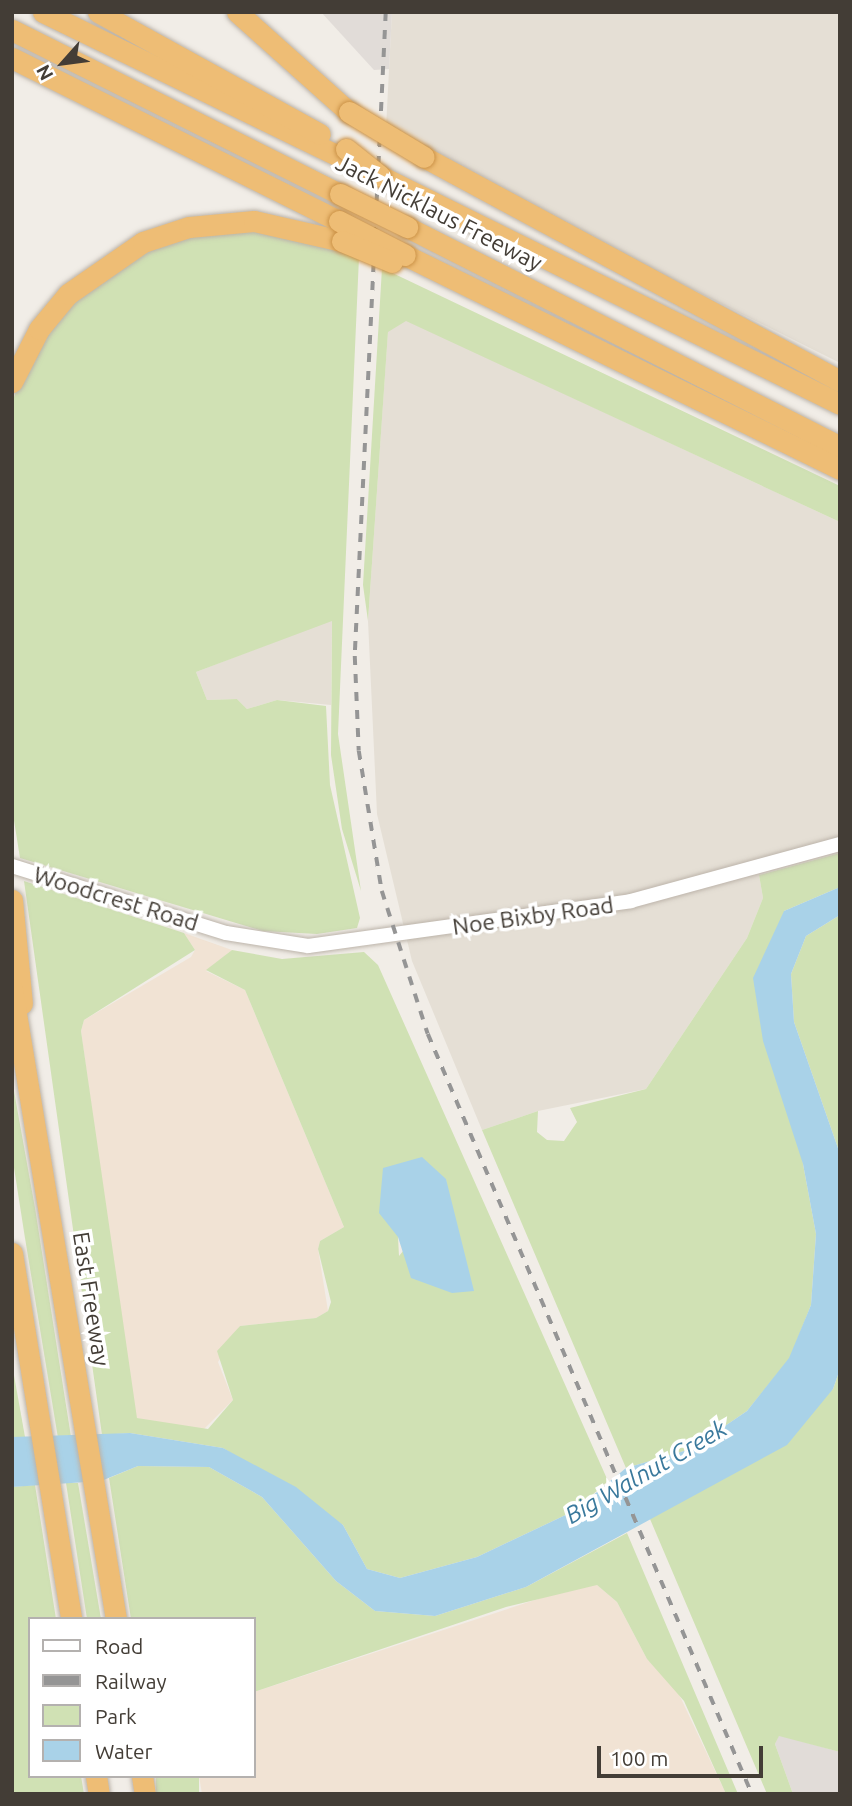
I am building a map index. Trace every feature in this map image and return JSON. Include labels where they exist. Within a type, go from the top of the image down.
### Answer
[{"type":"highway","name":"Jack Nicklaus Freeway","points":[[43,12],[344,154],[380,176],[840,404]]},
{"type":"highway","points":[[98,12],[344,154]]},
{"type":"highway","points":[[237,12],[349,112],[424,157],[840,381]]},
{"type":"highway","name":"Jack Nicklaus Freeway","points":[[12,30],[840,447]]},
{"type":"highway","points":[[12,58],[340,231],[520,314],[840,470]]},
{"type":"highway","points":[[12,382],[39,329],[68,294],[143,242],[189,227],[254,221],[340,231]]},
{"type":"highway","points":[[12,900],[27,1048]]},
{"type":"highway","name":"East Freeway","points":[[12,989],[27,1048],[116,1617]]},
{"type":"highway","points":[[12,1253],[71,1617]]},
{"type":"street","name":"Noe Bixby Road","points":[[220,931],[307,946],[574,911],[666,894],[840,844]]},
{"type":"street","name":"Woodcrest Road","points":[[12,866],[220,931]]},
{"type":"shaded area","points":[[321,12],[392,12],[389,69],[374,70]]},
{"type":"shaded area","points":[[392,12],[840,12],[840,363],[431,159],[386,128]]},
{"type":"shaded area","points":[[406,320],[840,522],[840,853],[759,875],[763,898],[747,938],[646,1089],[538,1111],[482,1130],[412,961],[377,814],[368,621],[388,331]]},
{"type":"shaded area","points":[[332,620],[331,705],[277,700],[247,709],[237,699],[207,700],[196,672]]},
{"type":"shaded area","points":[[184,933],[232,950],[206,971],[245,990],[344,1227],[320,1241],[318,1249],[328,1311],[316,1318],[240,1326],[218,1362],[233,1400],[201,1432],[137,1418],[133,1409],[81,1031],[84,1020],[191,957],[195,950]]},
{"type":"shaded area","points":[[584,1584],[597,1585],[617,1602],[647,1659],[676,1688],[726,1794],[202,1794],[199,1778],[256,1778],[256,1691]]},
{"type":"shaded area","points":[[779,1735],[840,1752],[840,1794],[793,1794],[775,1744]]},
{"type":"green space","points":[[273,231],[359,257],[338,734],[361,891],[342,829],[331,755],[332,621],[196,672],[207,700],[237,699],[247,709],[277,700],[326,706],[330,785],[360,918],[357,928],[317,934],[263,931],[20,858],[12,808],[12,403],[22,373],[67,305],[126,258],[186,235]]},
{"type":"green space","points":[[382,268],[840,486],[840,522],[406,321],[388,332],[368,621],[363,585]]},
{"type":"green space","points":[[840,853],[840,887],[784,911],[803,1164],[816,1234],[811,1305],[790,1358],[747,1411],[691,1449],[626,1468],[482,1130],[538,1111],[537,1132],[547,1140],[564,1141],[577,1122],[570,1108],[646,1089],[747,938],[763,898],[759,875]]},
{"type":"green space","points":[[24,881],[184,933],[195,950],[84,1020],[81,1031],[137,1418],[208,1429],[233,1400],[217,1351],[240,1326],[316,1318],[328,1311],[331,1302],[318,1249],[320,1241],[344,1227],[245,990],[206,970],[232,950],[282,959],[364,952],[378,965],[608,1481],[574,1511],[477,1557],[400,1578],[367,1569],[343,1525],[223,1448],[130,1433],[102,1435]],"holes":[[[446,1179],[447,1197],[399,1256],[398,1237]]]},
{"type":"green space","points":[[840,915],[840,1154],[794,1022],[791,974],[806,936]]},
{"type":"green space","points":[[12,1080],[71,1437],[58,1438],[12,1155]]},
{"type":"green space","points":[[12,1364],[25,1437],[12,1437]]},
{"type":"green space","points":[[840,1369],[840,1752],[779,1736],[775,1744],[793,1794],[767,1794],[650,1519],[833,1389]]},
{"type":"green space","points":[[138,1466],[209,1467],[262,1497],[336,1581],[375,1611],[435,1616],[526,1587],[627,1533],[738,1794],[726,1794],[684,1701],[647,1659],[617,1602],[597,1585],[506,1607],[256,1691],[256,1617],[131,1617],[109,1478]]},
{"type":"green space","points":[[66,1483],[78,1483],[101,1617],[87,1617]]},
{"type":"green space","points":[[35,1485],[56,1617],[28,1617],[28,1778],[81,1778],[84,1794],[12,1794],[12,1487]]},
{"type":"green space","points":[[156,1778],[199,1778],[199,1794],[156,1794]]},
{"type":"water","name":"Big Walnut Creek","points":[[840,887],[840,915],[806,936],[791,974],[794,1022],[840,1154],[840,1369],[833,1389],[787,1445],[526,1587],[435,1616],[375,1611],[336,1581],[262,1497],[209,1467],[138,1466],[101,1481],[12,1487],[12,1437],[130,1433],[223,1448],[296,1487],[343,1525],[367,1569],[400,1578],[477,1557],[574,1511],[626,1468],[691,1449],[747,1411],[789,1358],[811,1305],[816,1234],[803,1164],[763,1041],[753,978],[784,911]]},
{"type":"water","points":[[422,1157],[446,1179],[474,1291],[452,1293],[411,1278],[398,1237],[379,1213],[383,1168]]},
{"type":"railway","points":[[386,12],[355,656],[359,751],[382,891],[428,1034],[752,1794]]}]
